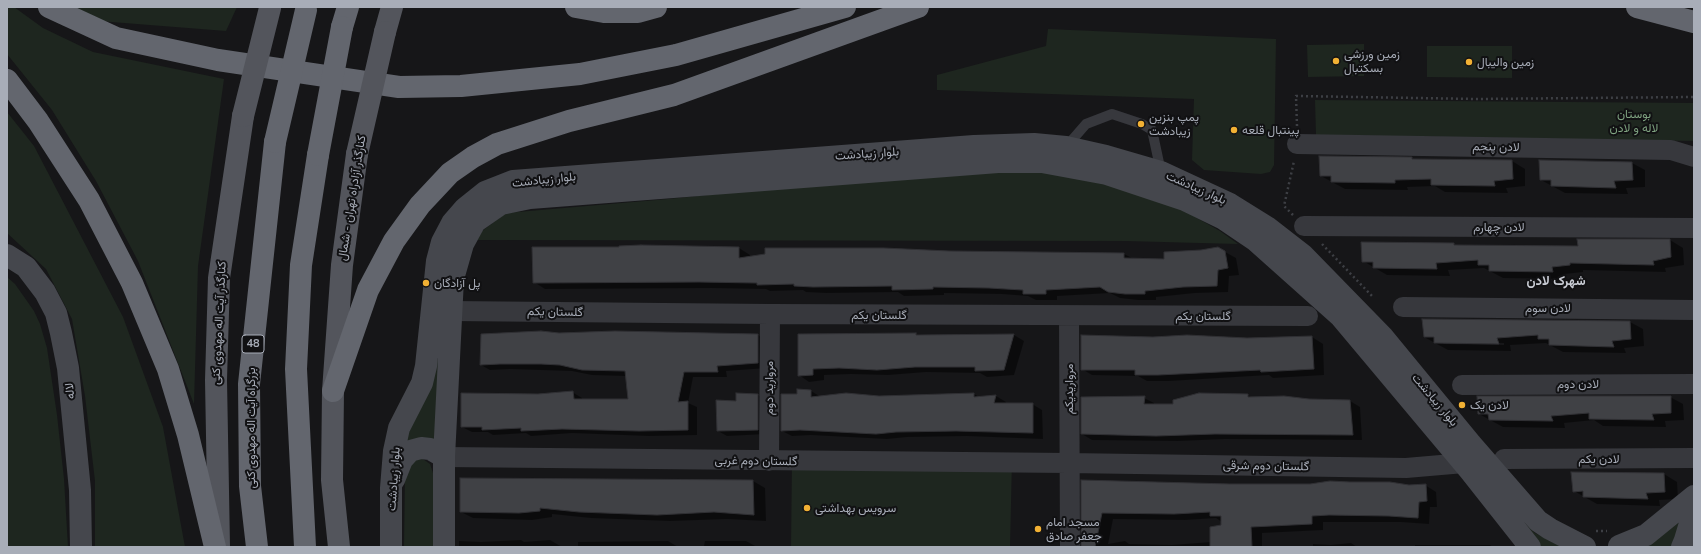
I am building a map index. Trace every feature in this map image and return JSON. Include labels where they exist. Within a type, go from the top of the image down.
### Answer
[{"type":"highway","points":[[49,7],[116,38],[218,60],[400,87],[461,86],[580,74],[676,54],[845,7]]},
{"type":"highway","points":[[576,7],[604,12],[638,12],[656,7]]},
{"type":"highway","points":[[333,391],[368,290],[394,241],[420,205],[450,172],[497,144],[569,121],[674,94],[918,7]]},
{"type":"highway","points":[[1637,7],[1694,22]]},
{"type":"highway","name":"بزرگراه آیت اله مهدوی کنی","points":[[257,547],[250,486],[249,384],[275,142],[307,9]]},
{"type":"highway","points":[[305,547],[296,369],[300,264],[318,155],[345,17]]},
{"type":"highway","points":[[7,80],[38,121],[89,200],[132,283],[168,369],[188,435],[214,547]]},
{"type":"main road","name":"کنارگذر آزادراه تهران - شمال","points":[[333,391],[342,265],[357,154],[392,7]]},
{"type":"main road","name":"کنارگذر آیت اله مهدوی کنی","points":[[220,547],[216,380],[219,278],[243,116],[271,8]]},
{"type":"main road","points":[[333,391],[332,480],[339,547]]},
{"type":"street","name":"بلوار زیبادشت","points":[[391,547],[391,488],[394,450],[399,428],[422,383],[426,366],[437,261],[442,242],[452,224],[465,208],[485,192],[513,181],[974,146],[1034,144],[1066,147],[1106,156],[1161,172],[1230,204],[1267,227],[1303,255],[1383,337],[1502,481],[1538,520],[1550,529],[1585,547]]},
{"type":"street","name":"لادن پنجم","points":[[1297,144],[1671,150],[1694,157]]},
{"type":"street","name":"بلوار زیبادشت","points":[[444,547],[444,457],[450,311],[453,279],[462,244],[475,222],[501,204],[530,198],[998,162],[1042,162],[1078,167],[1107,174],[1185,200],[1222,218],[1256,242],[1340,316],[1464,463],[1498,505],[1526,544]]},
{"type":"street","name":"لادن چهارم","points":[[1304,226],[1694,228]]},
{"type":"street","name":"لاله","points":[[7,255],[26,267],[45,292],[56,313],[68,368],[80,490],[81,547]]},
{"type":"street","name":"لادن سوم","points":[[1403,307],[1694,310]]},
{"type":"street","name":"گلستان یکم","points":[[450,311],[1070,316],[1308,316]]},
{"type":"street","name":"مروارید دوم","points":[[768,461],[770,314]]},
{"type":"street","name":"مرواریدیکم","points":[[1070,316],[1068,463],[1070,547]]},
{"type":"street","name":"لادن دوم","points":[[1462,385],[1694,384]]},
{"type":"street","points":[[391,488],[402,460],[410,451],[421,448],[430,449],[444,457]]},
{"type":"street","name":"گلستان دوم غربی","points":[[444,457],[1068,463]]},
{"type":"street","name":"لادن یکم","points":[[1504,459],[1694,458]]},
{"type":"street","name":"گلستان دوم شرقی","points":[[1068,463],[1406,468],[1464,463]]},
{"type":"street","points":[[1585,547],[1608,543],[1620,547],[1646,535],[1694,496]]},
{"type":"street","points":[[1682,547],[1694,510]]},
{"type":"lane","points":[[1066,147],[1086,124],[1112,114],[1142,124],[1152,130],[1161,172]]},
{"type":"path","points":[[1361,284],[1284,206],[1297,144],[1296,96],[1476,99],[1694,97]]},
{"type":"green space","points":[[7,7],[14,7],[43,28],[93,52],[224,79],[198,266],[194,404],[138,261],[96,181],[52,110],[7,54]]},
{"type":"green space","points":[[70,7],[237,7],[226,31],[99,21]]},
{"type":"green space","name":"پینتبال قلعه","points":[[1048,29],[1276,39],[1274,165],[1270,172],[1261,174],[1204,170],[1192,160],[1194,99],[937,90],[937,75],[1046,46]]},
{"type":"green space","name":"زمین ورزشی بسکتبال","points":[[1364,44],[1364,76],[1308,77],[1307,45]]},
{"type":"green space","name":"زمین والیبال","points":[[1427,46],[1512,46],[1512,78],[1427,77]]},
{"type":"green space","name":"بوستان لاله و لادن","points":[[1315,100],[1694,103],[1694,141],[1316,135]]},
{"type":"green space","points":[[7,112],[34,146],[123,317],[163,427],[185,547],[95,547],[95,481],[85,396],[72,319],[46,269],[7,233]]},
{"type":"green space","points":[[984,167],[1084,174],[1181,209],[1220,231],[1238,244],[1125,241],[477,240],[482,231],[506,213],[668,199]]},
{"type":"green space","points":[[7,277],[15,284],[34,311],[40,324],[47,348],[57,415],[64,479],[68,547],[7,547]]},
{"type":"green space","points":[[441,351],[439,449],[403,447]]},
{"type":"green space","points":[[420,457],[430,464],[433,473],[433,547],[404,547],[405,473],[408,465]]},
{"type":"green space","points":[[792,460],[1012,460],[1010,547],[791,547]]},
{"type":"green space","points":[[1686,511],[1673,547],[1634,547]]},
{"type":"green space","points":[[1516,514],[1535,533],[1562,547],[1541,547]]},
{"type":"building","points":[[1319,156],[1512,160],[1513,179],[1494,181],[1495,186],[1431,185],[1431,179],[1395,180],[1395,183],[1331,182],[1331,176],[1320,176]]},
{"type":"building","points":[[1539,160],[1632,162],[1633,180],[1614,181],[1616,188],[1551,186],[1551,180],[1540,180]]},
{"type":"building","points":[[1577,239],[1670,239],[1671,257],[1653,261],[1654,265],[1570,263],[1570,265],[1552,267],[1553,272],[1489,271],[1489,265],[1478,265],[1478,260],[1436,263],[1437,269],[1373,268],[1373,262],[1362,262],[1361,242],[1454,243],[1454,245],[1578,246]]},
{"type":"building","points":[[641,245],[739,247],[739,258],[765,254],[765,248],[884,248],[949,251],[1124,253],[1124,258],[1164,259],[1164,252],[1201,250],[1218,247],[1225,251],[1228,268],[1218,270],[1217,286],[1183,287],[1145,291],[1145,294],[1108,292],[1100,287],[1046,290],[1046,294],[1023,294],[1023,290],[989,288],[933,287],[933,289],[892,290],[892,286],[813,287],[794,286],[794,284],[757,285],[757,283],[533,283],[532,247],[619,247]]},
{"type":"building","points":[[1422,319],[1630,321],[1631,339],[1612,341],[1614,347],[1549,345],[1549,339],[1538,339],[1538,335],[1497,338],[1499,344],[1434,343],[1434,337],[1424,337]]},
{"type":"building","points":[[541,331],[559,333],[615,331],[758,334],[758,363],[717,366],[718,372],[684,372],[678,402],[688,401],[688,430],[639,431],[562,429],[521,431],[521,428],[482,430],[482,427],[461,427],[461,393],[538,394],[573,391],[574,399],[628,399],[625,371],[582,370],[560,365],[541,364],[480,365],[481,334]]},
{"type":"building","points":[[916,333],[916,335],[1014,334],[1004,370],[975,371],[975,367],[915,367],[877,370],[839,368],[813,369],[813,375],[798,376],[798,334]]},
{"type":"building","points":[[1081,335],[1153,337],[1187,335],[1247,338],[1312,336],[1314,369],[1158,375],[1135,375],[1135,370],[1081,370]]},
{"type":"building","points":[[797,389],[811,390],[811,397],[846,393],[879,396],[974,393],[974,397],[996,395],[994,403],[1033,403],[1033,433],[956,431],[896,432],[876,434],[800,430],[781,431],[781,394],[797,394]]},
{"type":"building","points":[[736,393],[758,394],[758,430],[717,431],[716,400],[736,401]]},
{"type":"building","points":[[1199,393],[1248,394],[1248,397],[1284,396],[1309,399],[1350,400],[1353,435],[1215,434],[1156,436],[1081,434],[1081,397],[1145,396],[1144,404],[1173,404],[1173,400]]},
{"type":"building","points":[[1477,396],[1671,396],[1671,413],[1652,414],[1654,420],[1589,419],[1589,413],[1551,416],[1553,421],[1489,420],[1488,414],[1478,414]]},
{"type":"building","points":[[1571,472],[1664,473],[1665,492],[1646,493],[1648,499],[1583,497],[1583,491],[1573,492]]},
{"type":"building","points":[[460,478],[753,480],[754,515],[714,512],[657,515],[579,512],[540,508],[540,511],[519,513],[460,512]]},
{"type":"building","points":[[1081,480],[1230,484],[1310,484],[1330,481],[1390,482],[1409,485],[1426,484],[1427,501],[1419,502],[1418,518],[1329,515],[1312,516],[1312,524],[1251,527],[1252,547],[1210,547],[1210,527],[1221,525],[1221,516],[1210,516],[1210,512],[1174,514],[1102,513],[1095,547],[1081,547]]},
{"type":"place","name":"زمین ورزشی بسکتبال","points":[[1336,61]]},
{"type":"place","name":"زمین والیبال","points":[[1469,62]]},
{"type":"place","name":"پمپ بنزین زیبادشت","points":[[1141,124]]},
{"type":"place","name":"پینتبال قلعه","points":[[1234,130]]},
{"type":"place","name":"پل آزادگان","points":[[426,283]]},
{"type":"place","name":"لادن یک","points":[[1462,405]]},
{"type":"place","name":"سرویس بهداشتی","points":[[807,508]]},
{"type":"place","name":"مسجد امام جعفر صادق","points":[[1038,529]]},
{"type":"district","name":"شهرک لادن","points":[[1556,281]]}]
